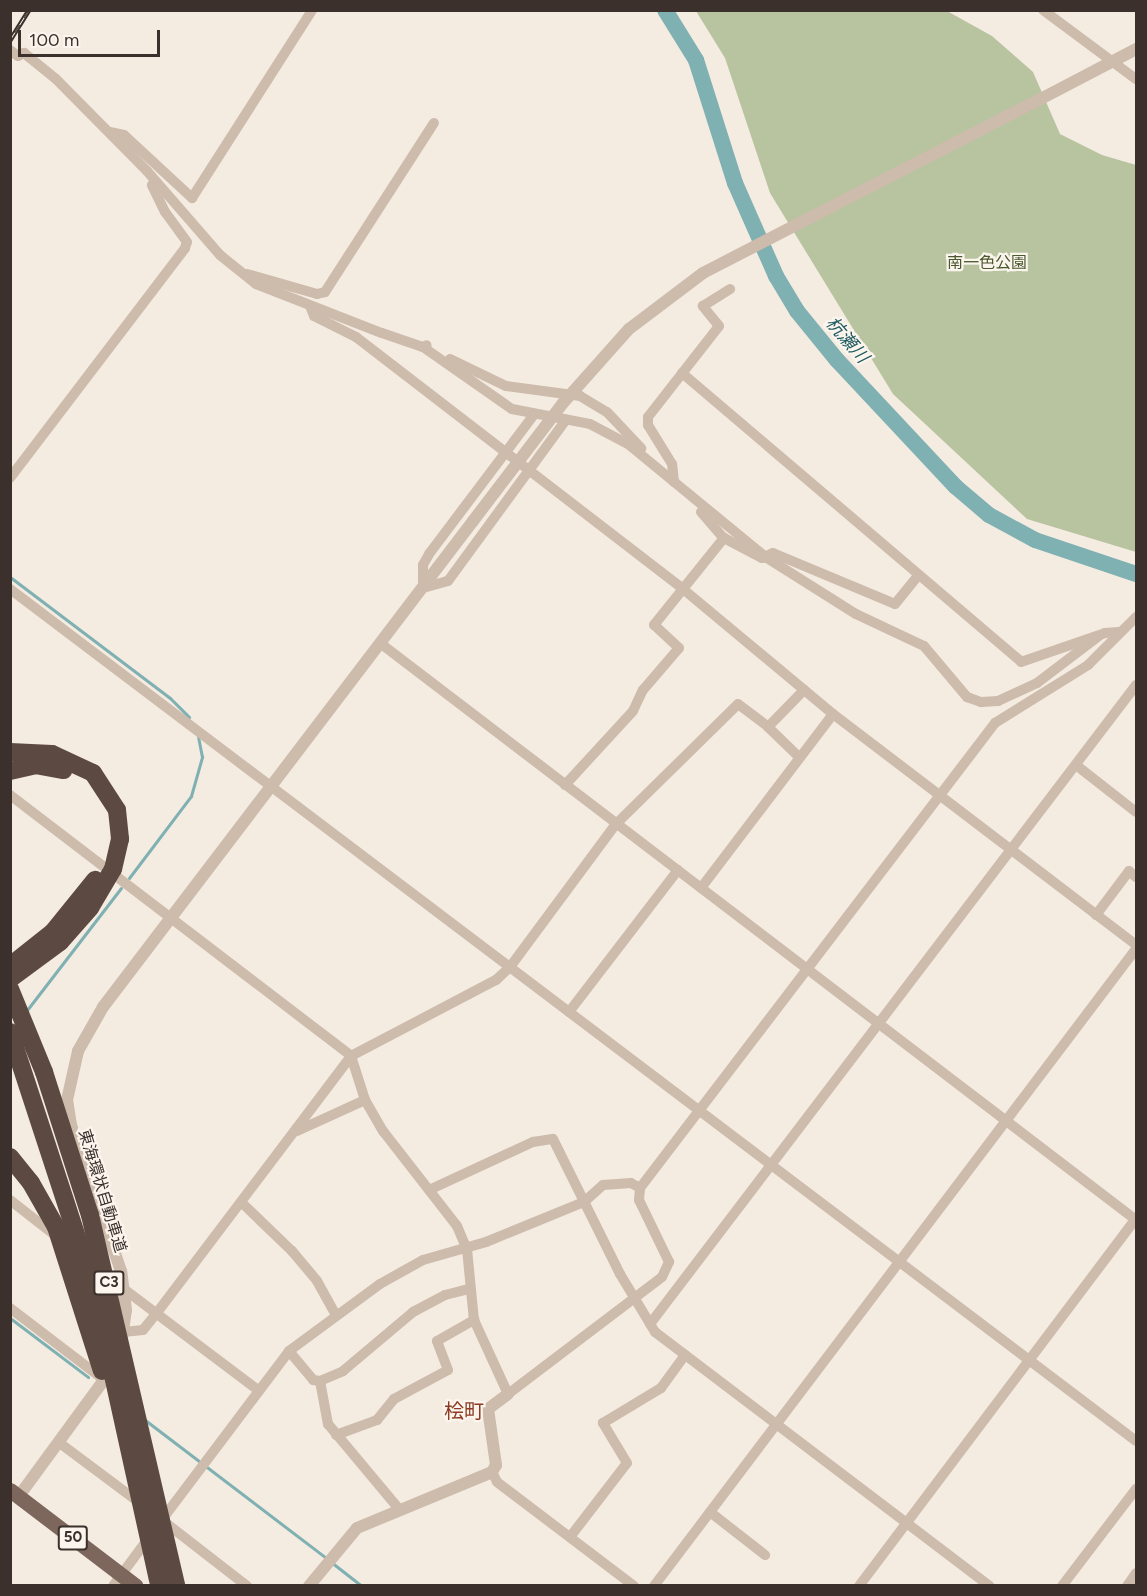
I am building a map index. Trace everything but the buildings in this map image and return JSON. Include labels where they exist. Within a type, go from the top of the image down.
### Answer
[{"type":"highway","points":[[10,752],[52,754],[93,773],[117,810],[120,839],[113,869],[90,908],[60,942],[10,979]]},
{"type":"highway","points":[[10,771],[48,765],[76,775],[90,786],[102,805],[108,833],[104,861],[82,900],[53,932],[10,968],[56,1092],[70,1147]]},
{"type":"highway","name":"東海環状自動車道","points":[[10,989],[70,1147],[109,1282],[176,1586]]},
{"type":"highway","name":"C3","points":[[10,1032],[94,1289],[158,1583]]},
{"type":"highway","points":[[10,1157],[45,1204],[67,1255],[158,1583]]},
{"type":"main road","name":"50","points":[[15,1493],[117,1580],[135,1586]]},
{"type":"street","points":[[110,132],[124,135],[192,198],[312,10]]},
{"type":"street","points":[[1044,10],[1137,79]]},
{"type":"street","points":[[15,1493],[61,1444],[105,1381],[115,1365],[123,1332],[125,1291],[71,1125],[67,1100],[78,1051],[103,1007],[570,394],[629,329],[703,273],[1137,49]]},
{"type":"street","points":[[10,50],[18,56],[24,53],[110,132],[220,255],[268,291],[423,347],[500,402],[533,416],[590,424],[611,433],[645,456]]},
{"type":"street","points":[[244,275],[317,294],[325,292],[434,123]]},
{"type":"street","points":[[10,478],[185,248],[187,242],[165,212],[147,171]]},
{"type":"street","points":[[674,482],[672,464],[648,425],[648,417],[719,326],[703,306],[730,289]]},
{"type":"street","points":[[310,306],[314,316],[356,337],[683,589],[833,714],[1137,947],[654,1586]]},
{"type":"street","points":[[423,347],[428,345],[464,367],[506,386],[570,394],[607,412],[645,456],[691,497],[767,558],[856,614],[924,646],[958,688],[981,702],[998,701],[1037,683],[1099,636]]},
{"type":"street","points":[[682,373],[1021,662],[1099,636],[1128,629]]},
{"type":"street","points":[[423,588],[423,565],[429,554],[507,455],[533,416]]},
{"type":"street","points":[[423,588],[448,581],[566,420]]},
{"type":"street","points":[[691,497],[724,538],[767,558]]},
{"type":"street","points":[[565,785],[633,711],[643,690],[679,648],[654,625],[724,538]]},
{"type":"street","points":[[767,558],[773,553],[895,604],[918,576]]},
{"type":"street","points":[[10,589],[1137,1441]]},
{"type":"street","points":[[309,1586],[357,1528],[492,1472],[496,1465],[488,1409],[662,1277],[669,1262],[639,1200],[640,1188],[941,797],[995,723],[1088,665],[1128,629],[1137,617]]},
{"type":"street","points":[[380,643],[1136,1220],[859,1586]]},
{"type":"street","points":[[650,1324],[1137,685]]},
{"type":"street","points":[[768,727],[804,690]]},
{"type":"street","points":[[123,1332],[143,1330],[351,1056],[496,980],[510,967],[616,824],[738,704],[768,727],[800,758]]},
{"type":"street","points":[[701,888],[833,714]]},
{"type":"street","points":[[1076,765],[1137,812]]},
{"type":"street","points":[[10,795],[351,1056],[366,1100],[383,1131],[457,1226],[467,1248],[469,1289],[474,1320],[508,1394]]},
{"type":"street","points":[[569,1012],[678,870]]},
{"type":"street","points":[[1096,915],[1129,871],[1137,877]]},
{"type":"street","points":[[294,1132],[366,1100]]},
{"type":"street","points":[[429,1190],[533,1143],[553,1139],[634,1298],[650,1324],[685,1355],[990,1586]]},
{"type":"street","points":[[117,1580],[289,1351],[336,1315],[414,1264],[448,1250],[467,1248],[584,1202],[603,1185],[631,1183],[640,1188]]},
{"type":"street","points":[[10,1200],[125,1291],[259,1391]]},
{"type":"street","points":[[241,1202],[292,1251],[317,1281],[336,1315]]},
{"type":"street","points":[[320,1381],[343,1371],[413,1312],[445,1295],[469,1289]]},
{"type":"street","points":[[10,1308],[105,1381]]},
{"type":"street","points":[[336,1435],[377,1420],[394,1399],[448,1370],[438,1341],[474,1320]]},
{"type":"street","points":[[289,1351],[309,1375],[320,1381]]},
{"type":"street","points":[[570,1537],[627,1463],[603,1423],[661,1388],[685,1355]]},
{"type":"street","points":[[320,1381],[328,1424],[400,1510]]},
{"type":"street","points":[[61,1444],[247,1586]]},
{"type":"street","points":[[492,1472],[497,1482],[634,1586]]},
{"type":"street","points":[[1062,1586],[1137,1489]]},
{"type":"street","points":[[710,1512],[765,1555]]},
{"type":"street","points":[[1127,1586],[1137,1573]]},
{"type":"green space","name":"南一色公園","points":[[696,11],[947,11],[992,36],[1033,72],[1060,134],[1102,155],[1136,165],[1136,552],[1027,519],[893,394],[770,193],[725,58]]},
{"type":"waterway","name":"杭瀬川","points":[[665,10],[696,60],[735,183],[776,276],[797,311],[837,360],[956,487],[989,515],[1035,540],[1136,574]]},
{"type":"waterway","points":[[10,577],[170,698],[189,717]]},
{"type":"waterway","points":[[129,878],[191,796],[202,757],[198,737]]},
{"type":"waterway","points":[[27,1010],[121,888]]},
{"type":"waterway","points":[[10,1318],[88,1377]]},
{"type":"waterway","points":[[145,1420],[326,1558]]},
{"type":"waterway","points":[[331,1562],[362,1586]]},
{"type":"railway","points":[[10,40],[29,10]]},
{"type":"district","name":"桧町","points":[[464,1411]]}]
